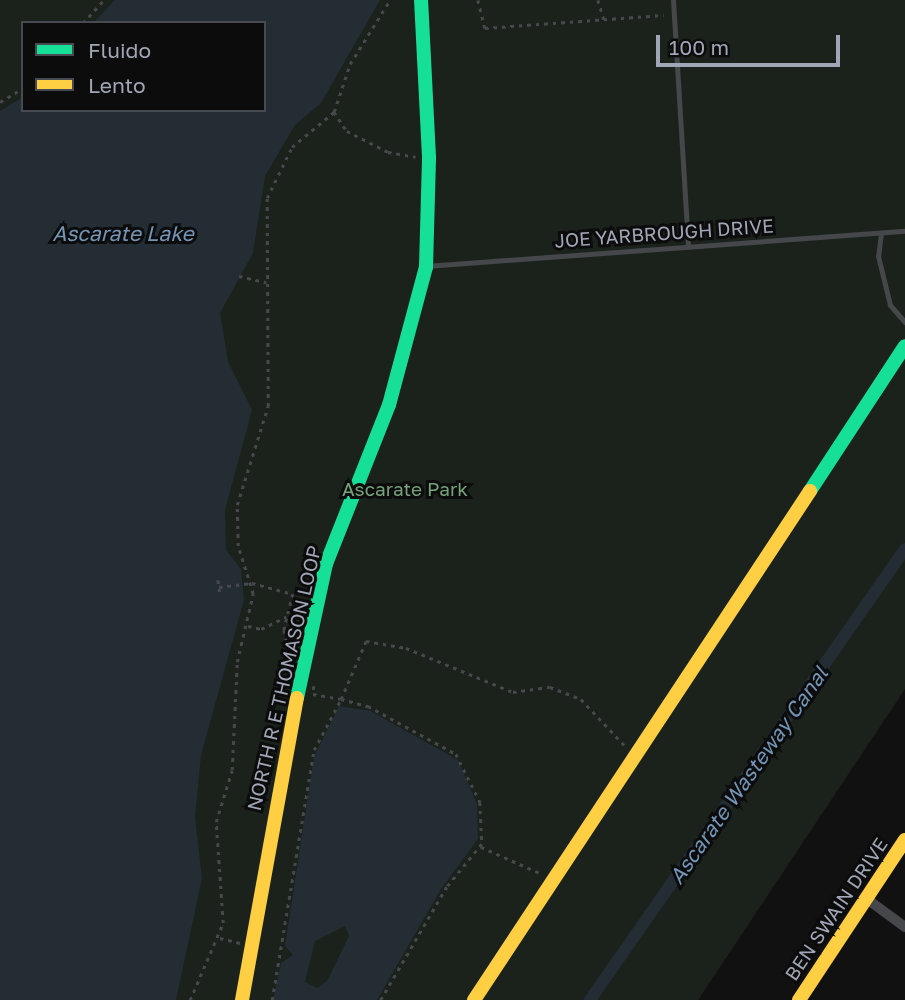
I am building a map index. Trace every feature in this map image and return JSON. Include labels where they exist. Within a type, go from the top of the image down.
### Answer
[{"type":"street","name":"NORTH R E THOMASON LOOP","points":[[242,1000],[278,785],[327,564],[389,405],[426,267],[429,157],[421,0]]},
{"type":"street","points":[[474,1000],[638,755],[905,346]]},
{"type":"street","name":"BEN SWAIN DRIVE","points":[[799,1000],[905,840]]},
{"type":"street","points":[[867,899],[905,927]]},
{"type":"lane","points":[[673,0],[688,247]]},
{"type":"lane","name":"JOE YARBROUGH DRIVE","points":[[426,267],[905,231]]},
{"type":"lane","points":[[881,233],[878,256],[890,305],[905,322]]},
{"type":"path","points":[[85,21],[104,0]]},
{"type":"path","points":[[190,1000],[219,937],[216,822],[232,771],[236,662],[248,626],[252,583],[239,551],[236,515],[267,415],[270,187],[297,141],[334,112],[350,64],[390,0]]},
{"type":"path","points":[[478,0],[485,28],[674,15]]},
{"type":"path","points":[[598,0],[604,20]]},
{"type":"path","points":[[0,102],[21,89]]},
{"type":"path","points":[[334,112],[345,130],[388,152],[429,157]]},
{"type":"path","points":[[239,276],[267,282]]},
{"type":"path","points":[[218,580],[220,594]]},
{"type":"path","points":[[219,587],[252,583]]},
{"type":"path","points":[[248,626],[261,629],[288,617]]},
{"type":"path","points":[[366,640],[423,653],[513,692],[550,687],[581,699],[611,737],[638,755]]},
{"type":"path","points":[[272,1000],[314,750],[341,699],[430,737],[464,762],[480,802],[480,847],[447,887],[381,1000]]},
{"type":"path","points":[[480,847],[554,881]]},
{"type":"path","points":[[219,937],[228,940]]},
{"type":"green space","name":"Ascarate Park","points":[[0,0],[905,0],[905,689],[698,1000],[0,1000]]},
{"type":"water","name":"Ascarate Lake","points":[[115,0],[380,0],[321,103],[295,125],[265,176],[253,253],[220,313],[228,362],[252,410],[225,510],[226,550],[241,569],[244,600],[201,755],[195,817],[202,878],[176,1000],[0,1000],[0,111],[21,98],[21,112],[266,112],[266,21],[95,21]]},
{"type":"water","points":[[339,706],[370,711],[458,760],[477,804],[478,839],[441,889],[377,1000],[273,1000],[281,963],[293,955],[285,946],[314,757]],"holes":[[[345,926],[349,936],[327,981],[317,988],[305,982],[315,941]]]},
{"type":"waterway","name":"Ascarate Wasteway Canal","points":[[590,1000],[905,549]]},
{"type":"traffic: fast","points":[[297,698],[326,564],[389,405],[426,267],[429,157],[421,0]]},
{"type":"traffic: fast","points":[[810,491],[905,346]]},
{"type":"traffic: slow","points":[[474,1000],[810,491]]},
{"type":"traffic: slow","points":[[242,1000],[297,698]]},
{"type":"traffic: slow","points":[[799,1000],[905,840]]}]
